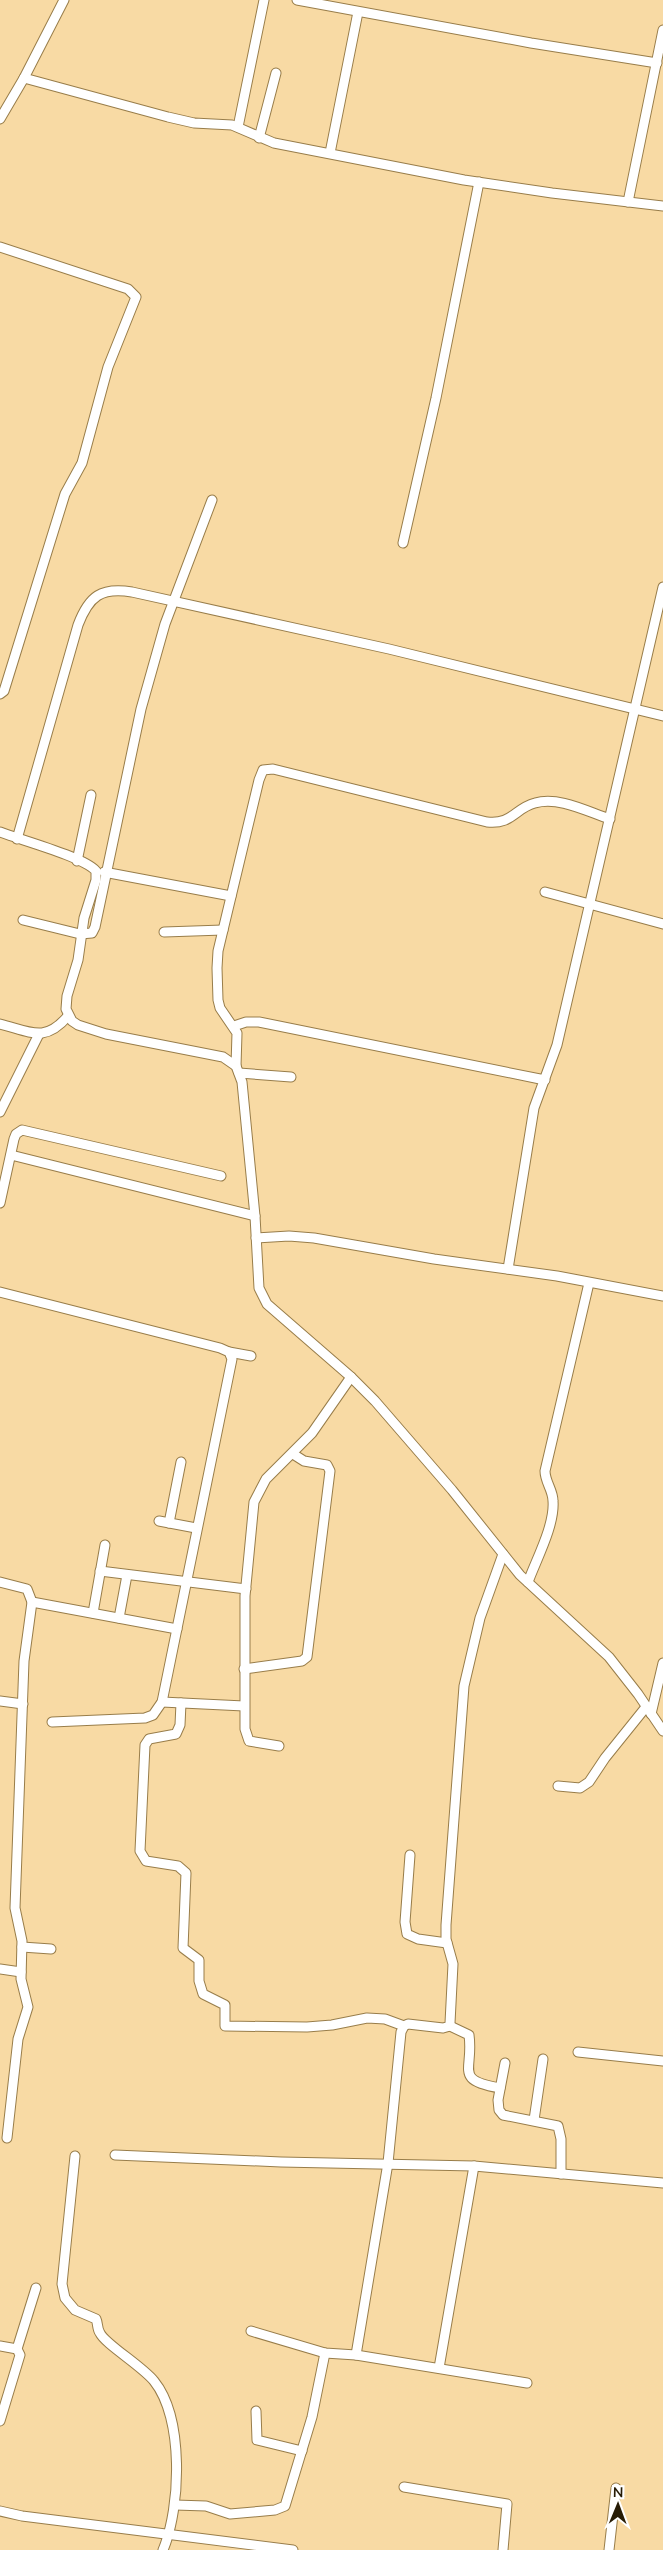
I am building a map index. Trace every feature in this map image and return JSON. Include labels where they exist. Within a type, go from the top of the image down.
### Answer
[{"type":"street","points":[[0,119],[24,78],[64,0]]},
{"type":"street","points":[[238,127],[264,0]]},
{"type":"street","points":[[297,0],[657,62]]},
{"type":"street","points":[[330,153],[358,12]]},
{"type":"street","points":[[628,202],[663,30]]},
{"type":"street","points":[[259,138],[276,73]]},
{"type":"street","points":[[24,78],[168,117],[238,127],[259,138],[330,153],[479,182],[663,206]]},
{"type":"street","points":[[403,543],[436,398],[479,182]]},
{"type":"street","points":[[0,247],[128,289],[136,296],[113,352],[87,449],[65,494],[7,683],[4,691],[0,694]]},
{"type":"street","points":[[23,920],[80,934],[94,931],[108,873],[141,709],[174,602],[212,500]]},
{"type":"street","points":[[508,1269],[534,1108],[553,1062],[663,587]]},
{"type":"street","points":[[17,838],[78,625],[88,604],[97,595],[116,589],[389,650],[663,716]]},
{"type":"street","points":[[610,819],[559,803],[543,801],[531,804],[504,821],[487,822],[268,768],[263,770],[223,930],[217,968],[218,1000],[220,1008],[234,1026],[238,1041],[238,1069],[255,1216],[259,1288],[267,1304],[351,1377],[431,1464],[503,1554],[528,1582],[609,1657],[663,1732]]},
{"type":"street","points":[[77,861],[91,795]]},
{"type":"street","points":[[0,832],[77,861],[96,871],[231,896]]},
{"type":"street","points":[[96,871],[96,880],[80,934],[78,960],[67,996],[68,1016],[78,1025],[90,1030],[210,1053],[231,1060],[238,1069],[291,1077]]},
{"type":"street","points":[[545,892],[663,924]]},
{"type":"street","points":[[164,932],[223,930]]},
{"type":"street","points":[[0,1024],[39,1034],[53,1031],[68,1016]]},
{"type":"street","points":[[234,1026],[246,1022],[260,1022],[545,1080]]},
{"type":"street","points":[[0,1112],[39,1034]]},
{"type":"street","points":[[0,1203],[16,1134],[22,1130],[29,1130],[222,1176]]},
{"type":"street","points":[[11,1155],[255,1216]]},
{"type":"street","points":[[256,1238],[290,1236],[314,1238],[663,1296]]},
{"type":"street","points":[[528,1582],[552,1514],[553,1501],[546,1481],[545,1471],[589,1283]]},
{"type":"street","points":[[0,1292],[236,1355],[251,1356]]},
{"type":"street","points":[[52,1722],[145,1718],[152,1715],[162,1702],[196,1528],[232,1364],[229,1352]]},
{"type":"street","points":[[279,1746],[248,1741],[244,1706],[246,1589],[254,1502],[266,1479],[312,1433],[351,1377]]},
{"type":"street","points":[[244,1669],[302,1662],[307,1657],[330,1471],[327,1465],[304,1461],[293,1454]]},
{"type":"street","points":[[169,1523],[181,1462]]},
{"type":"street","points":[[159,1521],[196,1528]]},
{"type":"street","points":[[93,1613],[105,1545]]},
{"type":"street","points":[[450,2026],[453,1964],[445,1932],[464,1686],[480,1618],[503,1554]]},
{"type":"street","points":[[100,1571],[185,1583],[246,1589]]},
{"type":"street","points":[[119,1618],[127,1575]]},
{"type":"street","points":[[0,1582],[27,1589],[32,1602],[24,1661],[15,1908],[22,1947],[21,1972],[28,2008],[18,2039],[7,2138]]},
{"type":"street","points":[[32,1602],[177,1628]]},
{"type":"street","points":[[558,1786],[580,1788],[589,1782],[604,1758],[649,1710],[662,1675],[663,1663]]},
{"type":"street","points":[[0,1701],[23,1704]]},
{"type":"street","points":[[162,1702],[244,1706]]},
{"type":"street","points":[[181,1703],[180,1726],[176,1734],[149,1739],[145,1745],[140,1851],[146,1861],[178,1866],[186,1872],[183,1948],[199,1960],[199,1981],[203,1994],[225,2004],[225,2026],[307,2028],[375,2018],[404,2026],[412,2024],[443,2028],[450,2026],[469,2035],[468,2071],[471,2080],[477,2084],[500,2088]]},
{"type":"street","points":[[410,1855],[405,1922],[407,1934],[418,1939],[447,1943]]},
{"type":"street","points":[[22,1947],[50,1949]]},
{"type":"street","points":[[0,1970],[21,1972]]},
{"type":"street","points":[[356,2355],[388,2163],[401,2032],[404,2026]]},
{"type":"street","points":[[578,2052],[663,2060]]},
{"type":"street","points":[[534,2120],[543,2060]]},
{"type":"street","points":[[505,2063],[497,2105],[500,2113],[555,2124],[559,2129],[561,2174]]},
{"type":"street","points":[[115,2155],[281,2162],[474,2166],[663,2183]]},
{"type":"street","points":[[75,2156],[62,2274],[65,2298],[75,2310],[96,2319],[101,2336],[141,2366],[164,2395],[172,2422],[177,2478],[175,2505],[169,2536],[163,2550]]},
{"type":"street","points":[[439,2368],[474,2166]]},
{"type":"street","points":[[0,2421],[20,2358],[17,2349],[36,2288]]},
{"type":"street","points":[[251,2331],[324,2353],[356,2355],[527,2383]]},
{"type":"street","points":[[0,2346],[17,2349]]},
{"type":"street","points":[[175,2505],[206,2506],[230,2514],[280,2509],[288,2500],[312,2417],[324,2353]]},
{"type":"street","points":[[256,2411],[257,2440],[302,2451]]},
{"type":"street","points":[[404,2487],[507,2504],[502,2550]]},
{"type":"street","points":[[609,2550],[616,2488]]},
{"type":"street","points":[[0,2511],[22,2516],[169,2536],[224,2546],[293,2550]]}]
